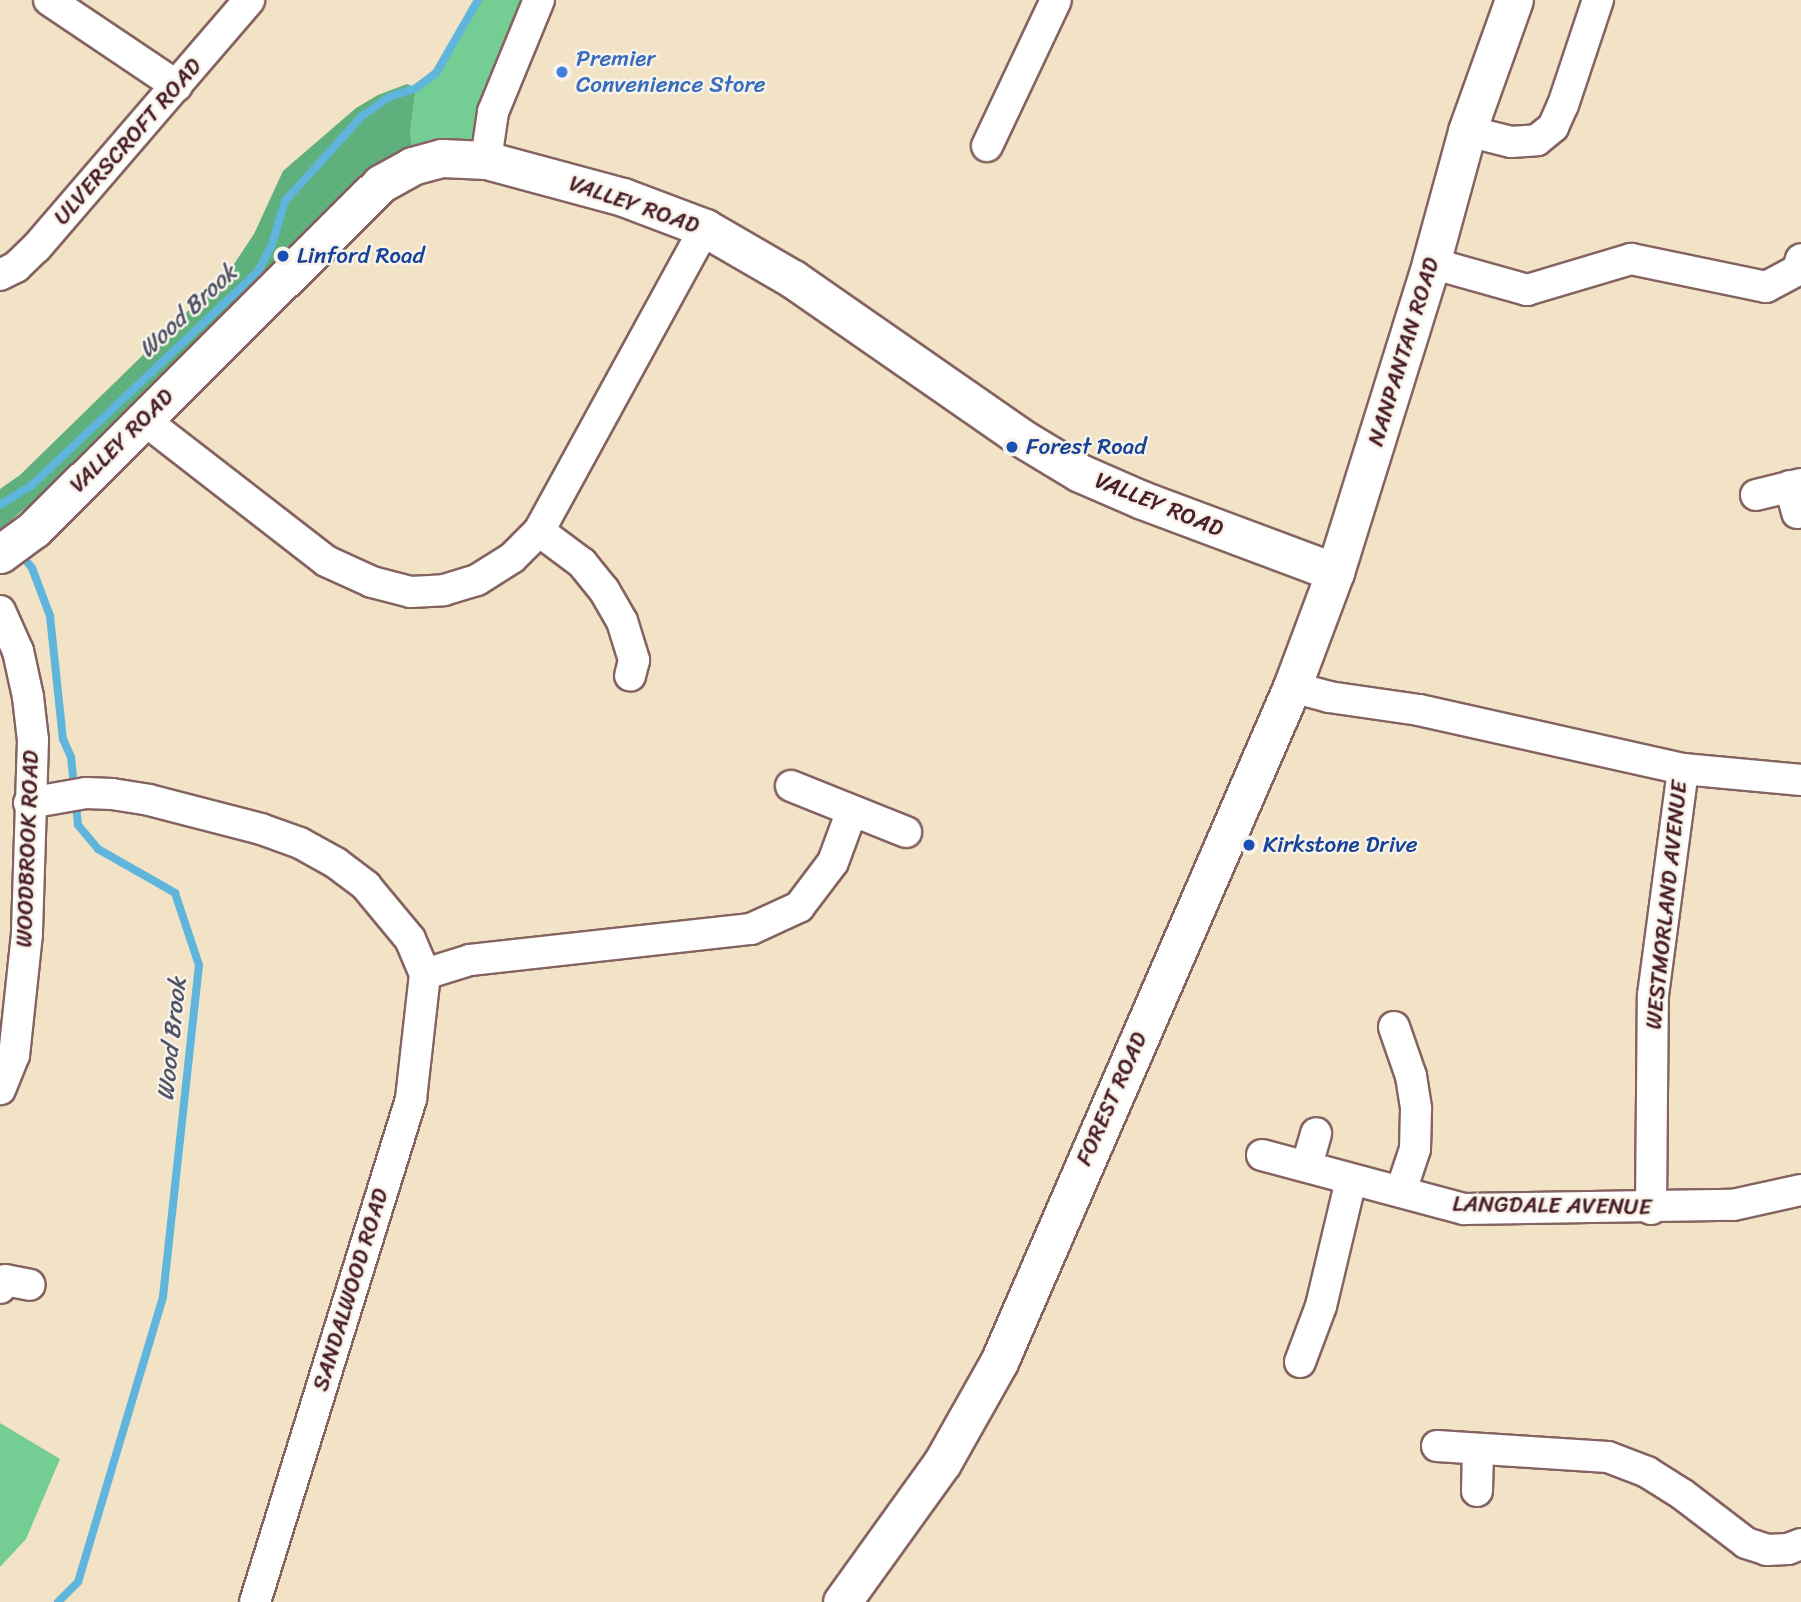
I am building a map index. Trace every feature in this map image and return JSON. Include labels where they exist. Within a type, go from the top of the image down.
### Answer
[{"type":"street","points":[[49,0],[177,86]]},
{"type":"street","name":"ULVERSCROFT ROAD","points":[[0,275],[16,267],[36,248],[248,0]]},
{"type":"street","points":[[486,160],[494,112],[539,0]]},
{"type":"street","points":[[987,146],[1056,0]]},
{"type":"street","name":"NANPANTAN ROAD","points":[[1335,572],[1431,263],[1467,131],[1514,0]]},
{"type":"street","points":[[1467,131],[1511,142],[1537,140],[1553,127],[1598,0]]},
{"type":"street","name":"VALLEY ROAD","points":[[0,554],[34,529],[380,184],[412,166],[442,158],[486,160],[623,197],[705,228],[793,279],[1020,437],[1080,473],[1142,500],[1335,572]]},
{"type":"street","points":[[143,419],[326,561],[372,582],[411,592],[455,587],[477,580],[512,558],[539,531],[705,228]]},
{"type":"street","points":[[1431,263],[1527,290],[1631,259],[1766,286],[1798,270],[1801,259]]},
{"type":"street","points":[[1756,495],[1796,494]]},
{"type":"street","points":[[539,531],[582,564],[604,590],[622,621],[639,665]]},
{"type":"street","name":"FOREST ROAD","points":[[842,1602],[942,1463],[999,1362],[1292,687],[1335,572]]},
{"type":"street","name":"WOODBROOK ROAD","points":[[0,611],[18,650],[28,697],[42,802],[32,844],[27,934],[14,1055],[0,1089]]},
{"type":"street","points":[[1292,687],[1329,697],[1419,710],[1683,769],[1774,780],[1801,780]]},
{"type":"street","name":"WESTMORLAND AVENUE","points":[[1651,1209],[1653,995],[1683,769]]},
{"type":"street","points":[[791,786],[851,813],[906,832]]},
{"type":"street","name":"SANDALWOOD ROAD","points":[[42,802],[86,793],[149,800],[261,829],[300,843],[336,863],[366,886],[388,909],[410,939],[425,974],[411,1099],[255,1602]]},
{"type":"street","points":[[425,974],[470,960],[751,929],[799,907],[833,862],[851,813]]},
{"type":"street","points":[[1394,1027],[1411,1076],[1416,1109],[1415,1149],[1401,1191]]},
{"type":"street","points":[[1307,1165],[1316,1133]]},
{"type":"street","name":"LANGDALE AVENUE","points":[[1262,1155],[1401,1191],[1433,1203],[1464,1209],[1651,1209],[1733,1205],[1801,1190]]},
{"type":"street","points":[[1300,1362],[1309,1301],[1351,1180]]},
{"type":"street","points":[[1437,1447],[1608,1457],[1647,1472],[1682,1494],[1746,1543],[1767,1550],[1788,1549],[1801,1544]]},
{"type":"street","points":[[1477,1491],[1478,1451]]},
{"type":"green space","points":[[478,0],[539,0],[486,160],[412,148],[410,132],[416,88],[436,73]]},
{"type":"green space","points":[[407,84],[416,88],[410,132],[412,148],[135,413],[0,530],[0,489],[20,475],[230,270],[254,234],[283,171],[356,108],[378,95]]},
{"type":"green space","points":[[0,1423],[60,1459],[26,1539],[0,1567]]},
{"type":"waterway","name":"Wood Brook","points":[[0,505],[31,486],[258,271],[271,247],[285,201],[362,116],[389,97],[416,88],[436,73],[478,0]]},
{"type":"waterway","name":"Wood Brook","points":[[19,552],[32,568],[50,616],[63,739],[71,757],[78,825],[98,849],[175,893],[199,965],[163,1297],[78,1582],[58,1602]]},
{"type":"place","name":"Premier Convenience Store","points":[[562,72]]},
{"type":"place","name":"Linford Road","points":[[283,256]]},
{"type":"place","name":"Forest Road","points":[[1012,447]]},
{"type":"place","name":"Kirkstone Drive","points":[[1249,845]]}]
